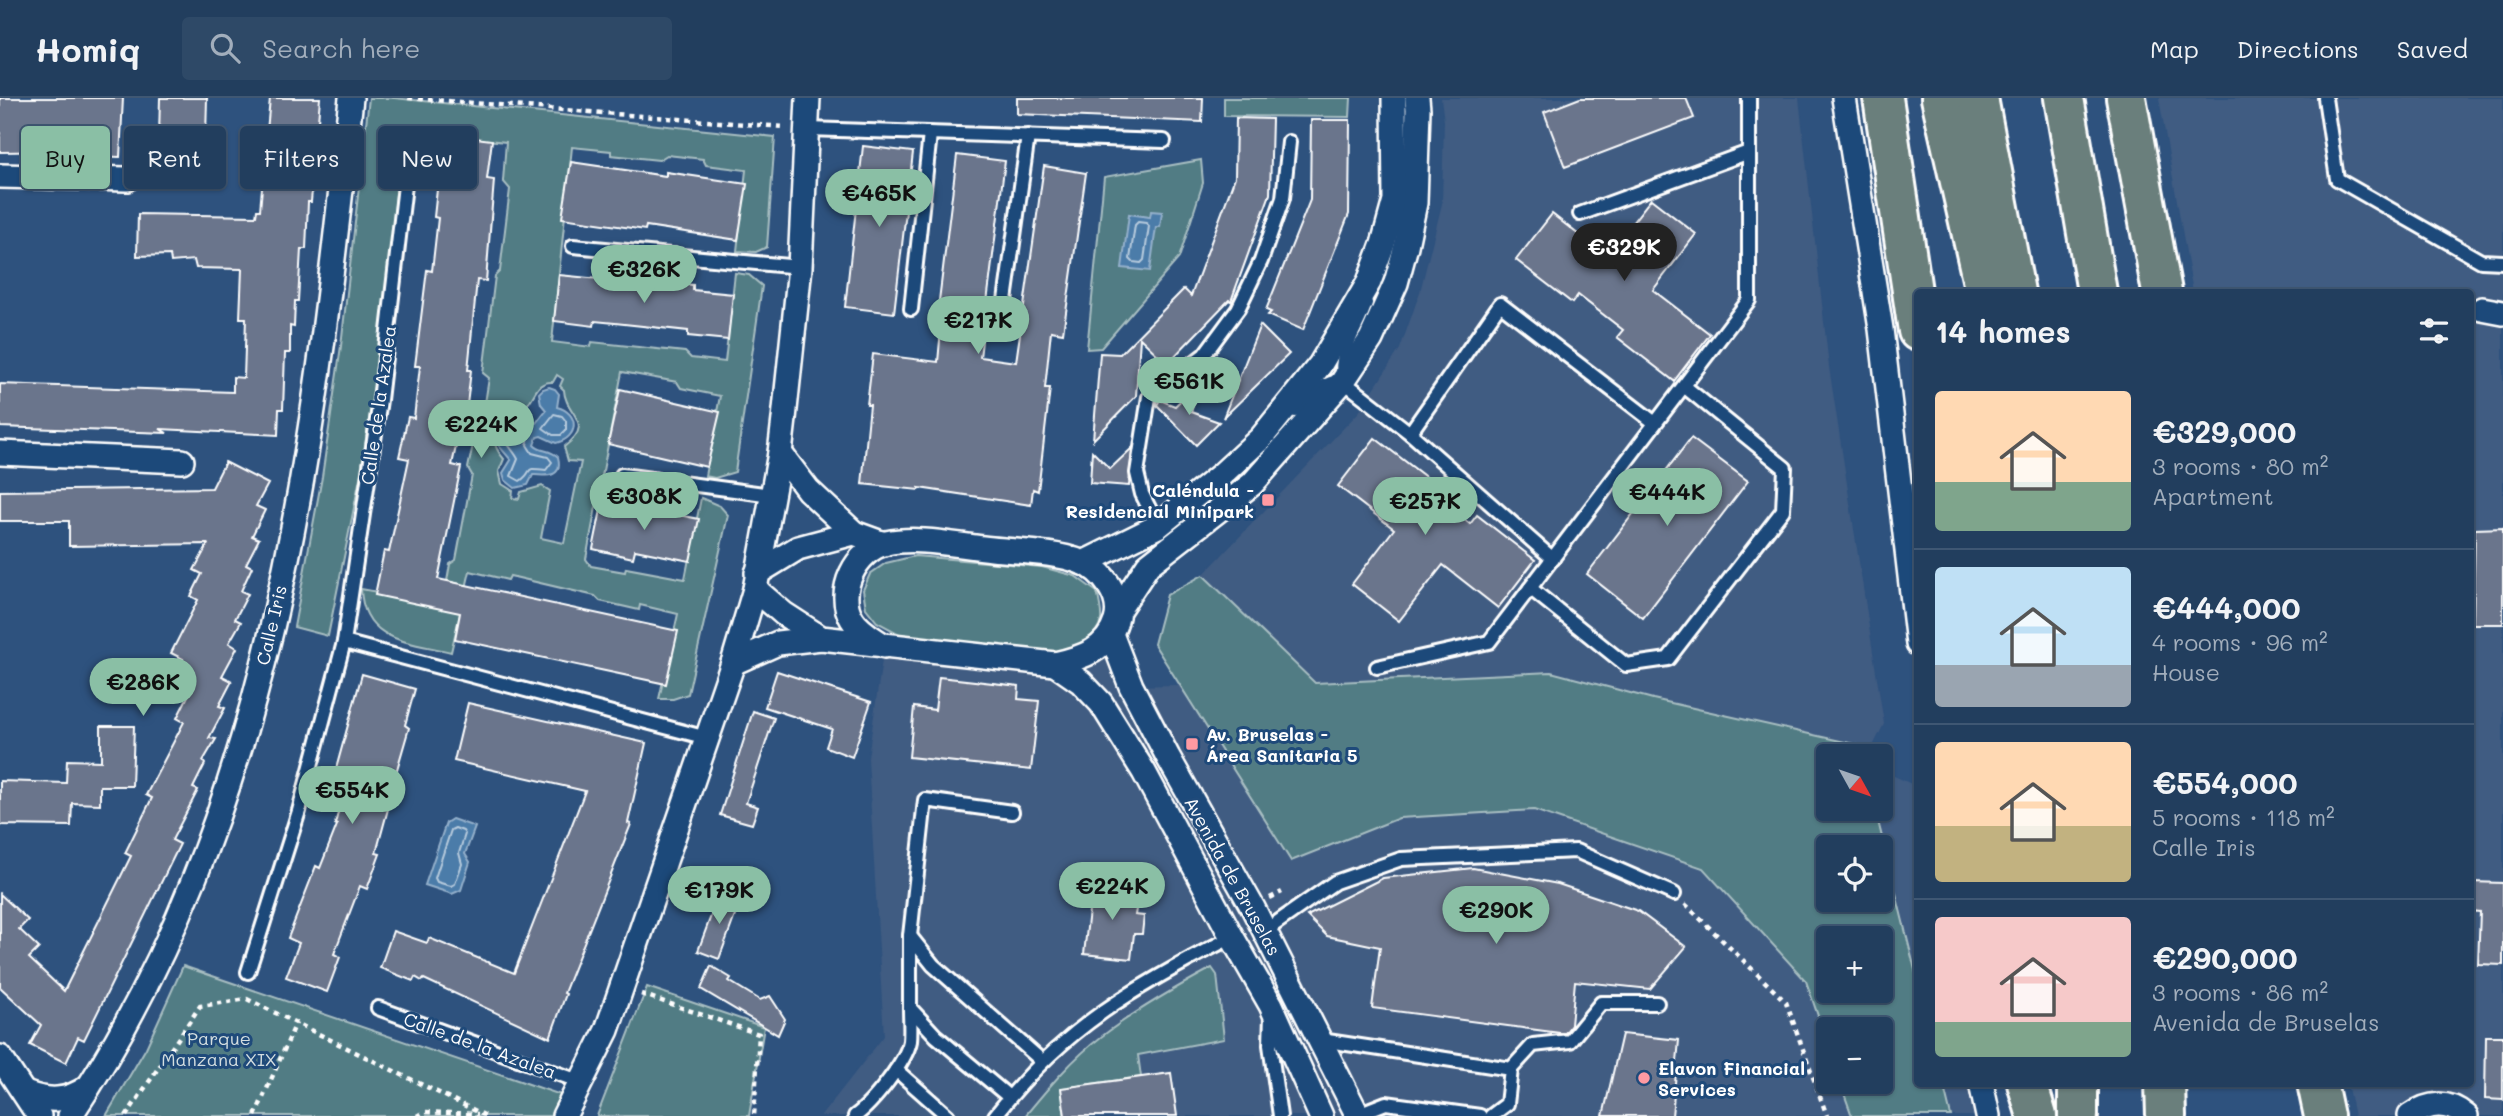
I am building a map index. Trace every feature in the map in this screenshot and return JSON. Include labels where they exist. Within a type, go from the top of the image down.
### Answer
[{"type":"highway","points":[[1883,98],[1914,305]]},
{"type":"highway","points":[[1941,98],[1984,289]]},
{"type":"highway","points":[[1978,98],[2014,289]]},
{"type":"highway","points":[[2064,98],[2096,289]]},
{"type":"highway","points":[[2126,98],[2161,289]]},
{"type":"highway","points":[[2027,1087],[2037,1116]]},
{"type":"highway","points":[[2165,1087],[2166,1116]]},
{"type":"highway","points":[[2318,1087],[2325,1116]]},
{"type":"street","name":"Calle Iris","points":[[70,1116],[134,1012],[186,903],[247,730],[271,632],[307,457],[351,98]]},
{"type":"street","name":"Calle de la Azalea","points":[[564,1116],[607,1030],[733,663],[756,581],[780,453],[800,267],[808,98]]},
{"type":"street","points":[[1083,563],[1158,526],[1221,475],[1261,438],[1320,365],[1369,282],[1383,244],[1395,200],[1394,98]]},
{"type":"street","points":[[733,663],[778,643],[821,639],[1055,664],[1079,659],[1097,649],[1111,634],[1119,609],[1148,565],[1252,484],[1343,381],[1371,339],[1396,282],[1415,202],[1418,109],[1416,98]]},
{"type":"street","points":[[1844,98],[1881,329],[1914,610]]},
{"type":"street","points":[[1872,98],[1894,177]]},
{"type":"street","points":[[0,176],[124,179]]},
{"type":"street","points":[[0,453],[182,461]]},
{"type":"street","points":[[780,453],[808,490],[854,533],[884,544]]},
{"type":"street","points":[[821,639],[784,614],[756,581],[798,548],[854,533]]},
{"type":"street","points":[[884,646],[858,627],[850,617],[846,584],[854,568],[867,553],[884,544],[913,541],[1056,556],[1083,563],[1098,573],[1110,587],[1119,609]]},
{"type":"street","name":"Avenida de Bruselas","points":[[1111,634],[1123,669],[1143,710],[1265,931],[1358,1115]]},
{"type":"street","name":"Avenida de Bruselas","points":[[1055,664],[1082,682],[1101,704],[1144,772],[1271,1005],[1321,1116]]},
{"type":"street","points":[[0,1057],[39,1116]]},
{"type":"street","points":[[25,1093],[52,1100],[67,1099],[90,1086]]},
{"type":"street","points":[[1982,1087],[1988,1116]]},
{"type":"street","points":[[2410,1116],[2429,1105],[2440,1104],[2449,1105],[2466,1116]]},
{"type":"lane","points":[[1377,667],[1489,642],[1749,300],[1749,98]]},
{"type":"lane","points":[[2325,98],[2337,179],[2481,261],[2503,262]]},
{"type":"lane","points":[[808,129],[1164,141]]},
{"type":"lane","points":[[911,309],[930,134]]},
{"type":"lane","points":[[1002,322],[1028,136]]},
{"type":"lane","points":[[1158,526],[1142,494],[1137,473],[1149,397],[1204,355],[1238,309],[1261,261],[1283,198],[1289,142]]},
{"type":"lane","points":[[1580,214],[1749,152]]},
{"type":"lane","name":"Calle de la Azalea","points":[[248,972],[299,811],[344,642],[380,400],[405,189]]},
{"type":"lane","points":[[573,246],[800,267]]},
{"type":"lane","points":[[1343,381],[1341,367],[1344,352],[1367,301],[1369,282]]},
{"type":"lane","points":[[1410,433],[1500,304],[1655,423]]},
{"type":"lane","points":[[1221,475],[1253,451],[1322,387],[1334,381],[1343,381],[1410,433],[1553,559]]},
{"type":"lane","points":[[1531,588],[1626,665],[1668,659],[1783,510],[1785,468],[1684,386]]},
{"type":"lane","points":[[622,475],[772,495]]},
{"type":"lane","points":[[344,642],[707,738]]},
{"type":"lane","points":[[862,1114],[896,1070],[909,1043],[910,936],[925,800],[1012,811]]},
{"type":"lane","points":[[1265,931],[1335,882],[1401,859],[1576,851],[1674,894]]},
{"type":"lane","points":[[910,936],[933,965],[1042,1061]]},
{"type":"lane","points":[[995,1116],[1042,1061],[1113,1003],[1232,937]]},
{"type":"lane","points":[[1491,1116],[1507,1104],[1511,1069],[1533,1045],[1570,1041],[1601,1003],[1657,1003]]},
{"type":"lane","points":[[1271,1005],[1270,1045],[1280,1116]]},
{"type":"lane","name":"Calle de la Azalea","points":[[378,1008],[581,1082]]},
{"type":"lane","points":[[910,1008],[936,1036],[1009,1097]]},
{"type":"lane","points":[[1321,1040],[1511,1069]]},
{"type":"lane","points":[[896,1070],[948,1116]]},
{"type":"lane","points":[[2325,1087],[2336,1116]]},
{"type":"lane","points":[[1358,1115],[1386,1103],[1480,1116]]},
{"type":"path","points":[[408,98],[808,129]]},
{"type":"path","points":[[1674,894],[1786,1002],[1827,1116]]},
{"type":"path","points":[[620,987],[759,1034],[754,1116]]},
{"type":"path","points":[[126,1116],[200,1006],[247,999],[484,1115]]},
{"type":"path","points":[[255,1116],[296,1023]]},
{"type":"path","points":[[417,1116],[424,1112],[484,1115]]},
{"type":"shaded area","points":[[1441,98],[1799,98],[1829,367],[1884,724],[1874,744],[1816,744],[1816,821],[1894,821],[1894,776],[1914,785],[1914,1087],[1982,1087],[1988,1116],[821,1116],[884,1036],[868,758],[884,646],[1055,664],[1111,634],[1131,686],[1313,682],[1203,575],[1359,412],[1400,349],[1420,292],[1442,204],[1444,121]]},
{"type":"shaded area","points":[[2159,98],[2503,98],[2503,1116],[2354,1116],[2348,1087],[2474,1087],[2474,289],[2192,289]]},
{"type":"green space","points":[[369,98],[394,98],[775,137],[767,247],[756,252],[737,251],[746,170],[706,165],[703,159],[667,155],[659,160],[611,155],[611,151],[572,147],[552,342],[591,347],[592,342],[685,352],[691,358],[725,362],[735,273],[749,275],[762,286],[735,472],[715,478],[705,476],[720,396],[681,388],[677,382],[622,372],[586,559],[591,566],[625,572],[626,568],[685,579],[701,498],[720,506],[728,515],[688,694],[673,699],[659,699],[678,614],[640,605],[639,610],[600,601],[595,596],[510,576],[508,580],[470,571],[451,652],[391,637],[370,620],[364,607],[361,589],[443,604],[450,564],[456,560],[472,475],[468,468],[478,421],[483,416],[489,378],[483,373],[495,276],[500,271],[510,189],[503,181],[506,142],[477,139],[477,126],[378,126],[378,189],[396,189],[382,334],[360,478],[328,636],[294,627],[322,477],[341,346],[359,189],[364,189],[364,142]],"holes":[[[557,375],[563,379],[560,386],[579,425],[574,438],[564,447],[568,461],[581,462],[564,543],[541,538],[550,491],[542,486],[521,492],[519,499],[512,498],[513,491],[502,484],[499,471],[504,459],[497,449],[494,437],[499,421],[525,407],[539,387],[553,382]]]},
{"type":"green space","points":[[1224,98],[1351,98],[1350,117],[1224,116]]},
{"type":"green space","points":[[1201,160],[1203,183],[1179,258],[1101,348],[1087,349],[1104,177]]},
{"type":"green space","points":[[915,556],[1042,567],[1075,576],[1097,592],[1101,620],[1098,628],[1087,640],[1071,647],[1047,652],[905,637],[877,622],[866,608],[863,590],[870,574],[886,563]]},
{"type":"green space","points":[[1203,575],[1315,683],[1551,672],[1653,699],[1854,744],[1816,744],[1816,821],[1878,821],[1881,835],[1816,835],[1816,912],[1893,912],[1893,881],[1914,966],[1914,1087],[1944,1087],[1951,1116],[1852,1116],[1844,1094],[1893,1094],[1893,1017],[1818,1017],[1806,981],[1703,868],[1534,810],[1399,818],[1291,861],[1154,644],[1167,595]]},
{"type":"green space","name":"Parque Manzana XIX","points":[[183,966],[564,1096],[554,1116],[106,1116],[146,1048]]},
{"type":"green space","points":[[1212,968],[1217,975],[1224,1039],[1138,1055],[1141,1077],[1061,1088],[1065,1116],[1025,1116],[1070,1064],[1101,1037],[1155,1000]]},
{"type":"green space","points":[[647,987],[764,1027],[749,1116],[597,1116]]},
{"type":"water","points":[[1151,211],[1162,212],[1160,227],[1156,227],[1150,271],[1122,268],[1129,214],[1150,217]]},
{"type":"water","points":[[549,387],[559,394],[557,407],[570,414],[574,425],[572,431],[564,440],[556,443],[541,436],[537,437],[534,445],[558,457],[558,469],[553,474],[533,475],[528,485],[515,488],[505,480],[503,473],[511,460],[499,446],[500,429],[511,417],[527,418],[536,423],[546,410],[541,404],[539,393]]},
{"type":"water","points":[[452,819],[475,827],[465,854],[470,862],[461,890],[452,894],[425,885],[446,823]]},
{"type":"building","points":[[0,98],[123,98],[120,157],[110,157],[110,126],[21,126],[21,152],[0,152]]},
{"type":"building","points":[[160,98],[207,98],[206,126],[159,126]]},
{"type":"building","points":[[270,98],[320,98],[318,126],[268,126]]},
{"type":"building","points":[[1017,98],[1203,98],[1202,122],[1017,114]]},
{"type":"building","points":[[1580,98],[1686,98],[1694,118],[1565,167],[1544,112]]},
{"type":"building","points":[[1236,118],[1272,119],[1270,194],[1231,301],[1229,300],[1167,364],[1140,338],[1136,396],[1093,440],[1100,353],[1120,354],[1184,289],[1191,296],[1235,177]]},
{"type":"building","points":[[1311,120],[1350,120],[1349,214],[1303,330],[1268,315],[1271,312],[1266,310],[1310,200]]},
{"type":"building","points":[[477,138],[492,140],[487,179],[494,180],[486,281],[477,280],[466,414],[463,414],[452,465],[461,467],[438,579],[678,631],[666,684],[455,639],[460,613],[375,595],[384,551],[389,552],[409,459],[399,457],[408,417],[414,418],[420,366],[415,366],[427,270],[432,271],[438,218],[434,217],[437,189],[477,189]]},
{"type":"building","points":[[863,146],[913,152],[894,313],[845,307]]},
{"type":"building","points":[[957,155],[1005,161],[980,357],[1016,362],[1044,166],[1086,173],[1063,333],[1051,331],[1045,388],[1050,388],[1038,491],[1033,489],[1031,505],[919,488],[862,484],[873,354],[938,362],[942,318],[937,317]]},
{"type":"building","points":[[571,162],[666,176],[666,172],[747,184],[738,240],[646,226],[645,230],[562,218]]},
{"type":"building","points":[[262,189],[312,189],[311,202],[308,202],[306,249],[301,249],[294,327],[290,326],[290,353],[285,353],[283,409],[279,409],[278,435],[160,429],[167,433],[0,427],[0,384],[233,392],[233,377],[244,378],[246,318],[240,318],[242,269],[196,268],[194,260],[171,262],[170,255],[137,256],[138,214],[256,216],[257,210],[260,210]]},
{"type":"building","points":[[1651,199],[1696,234],[1653,290],[1710,334],[1674,381],[1617,337],[1623,330],[1578,295],[1572,303],[1516,260],[1552,214],[1606,256]]},
{"type":"building","points":[[559,275],[599,279],[600,275],[693,285],[693,290],[733,294],[728,340],[688,336],[688,331],[615,323],[595,321],[594,326],[554,321]]},
{"type":"building","points":[[1260,325],[1289,354],[1223,418]]},
{"type":"building","points":[[1203,379],[1191,412],[1219,422],[1196,445],[1157,405],[1160,400],[1175,406]]},
{"type":"building","points":[[620,389],[720,412],[707,467],[608,444]]},
{"type":"building","points":[[1375,438],[1432,482],[1426,489],[1470,524],[1477,515],[1535,560],[1498,608],[1443,565],[1399,621],[1352,584],[1394,529],[1338,486]]},
{"type":"building","points":[[1691,438],[1748,481],[1643,618],[1587,574]]},
{"type":"building","points":[[1132,448],[1129,486],[1090,483],[1092,451],[1110,469]]},
{"type":"building","points":[[225,462],[268,484],[256,506],[265,510],[252,536],[259,539],[246,564],[252,567],[241,591],[248,594],[235,619],[241,622],[229,643],[237,648],[222,676],[232,681],[219,706],[225,708],[209,738],[216,739],[203,761],[205,764],[193,788],[198,790],[172,840],[180,844],[84,1040],[78,1037],[66,1063],[30,1045],[41,1025],[0,987],[0,894],[28,920],[19,929],[39,948],[29,958],[64,991],[131,856],[125,853],[152,798],[146,795],[184,722],[177,718],[190,692],[171,682],[183,659],[171,653],[198,600],[191,596],[202,574],[194,570],[208,544],[69,546],[69,521],[0,521],[0,491],[212,488]]},
{"type":"building","points":[[603,500],[699,519],[690,561],[635,550],[633,558],[593,549]]},
{"type":"building","points":[[2503,528],[2503,624],[2474,624],[2475,529]]},
{"type":"building","points":[[777,671],[871,702],[852,757],[826,747],[832,729],[765,707]]},
{"type":"building","points":[[362,674],[415,689],[405,725],[409,728],[376,853],[380,854],[367,889],[360,886],[334,954],[340,957],[327,992],[286,977],[299,943],[288,938],[316,866],[320,868],[337,825],[335,824],[344,791],[331,787]]},
{"type":"building","points":[[939,677],[1019,686],[1018,699],[1039,701],[1031,770],[909,757],[914,707],[935,710]]},
{"type":"building","points":[[468,703],[646,743],[628,823],[631,824],[564,993],[566,994],[550,1038],[424,979],[422,981],[415,977],[413,981],[380,968],[393,931],[427,943],[429,938],[514,973],[585,791],[454,761]]},
{"type":"building","points":[[753,711],[774,718],[746,803],[758,807],[752,824],[720,815]]},
{"type":"building","points":[[101,726],[134,726],[132,786],[100,786],[100,804],[72,803],[71,826],[0,825],[0,781],[66,783],[67,760],[101,761]]},
{"type":"building","points":[[1473,868],[1558,884],[1638,911],[1686,947],[1650,989],[1575,981],[1571,1025],[1565,1033],[1560,1033],[1372,1008],[1380,947],[1327,936],[1307,916],[1383,878]]},
{"type":"building","points":[[2474,882],[2503,883],[2503,965],[2478,964],[2480,912],[2474,911]]},
{"type":"building","points":[[1092,884],[1128,888],[1137,903],[1135,915],[1144,916],[1142,934],[1134,934],[1131,959],[1084,954]]},
{"type":"building","points":[[719,894],[740,902],[719,959],[698,951]]},
{"type":"building","points":[[711,966],[760,1000],[770,996],[785,1019],[778,1035],[701,989]]},
{"type":"building","name":"Elavon Financial Services","points":[[1622,1034],[1679,1040],[1672,1116],[1603,1116]]},
{"type":"building","points":[[2486,1036],[2503,1036],[2503,1100],[2485,1099]]},
{"type":"building","points":[[1171,1073],[1177,1116],[1065,1116],[1061,1088]]},
{"type":"place","name":"Caléndula - Residencial Minipark","points":[[1268,500]]},
{"type":"place","name":"Av. Bruselas - Área Sanitaria 5","points":[[1192,744]]},
{"type":"place","name":"Elavon Financial Services","points":[[1644,1078]]}]
